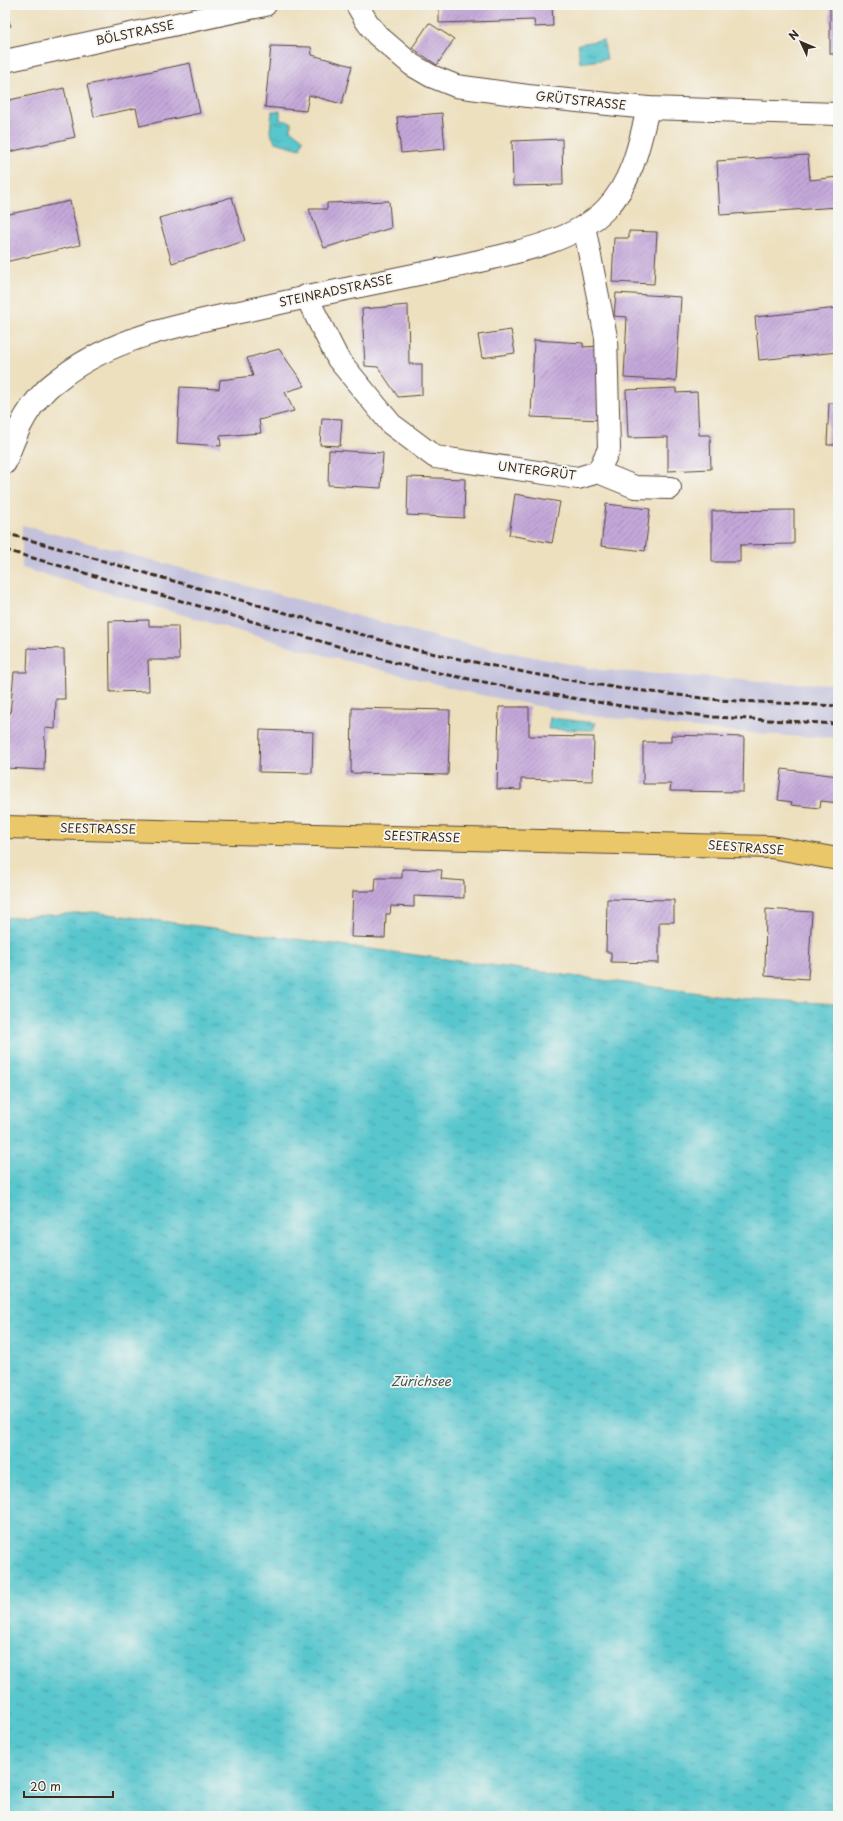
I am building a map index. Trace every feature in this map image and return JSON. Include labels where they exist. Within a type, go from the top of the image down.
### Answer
[{"type":"main road","name":"SEESTRASSE","points":[[5,827],[771,847],[838,859]]},
{"type":"street","name":"BÖLSTRASSE","points":[[5,61],[265,5]]},
{"type":"street","name":"GRÜTSTRASSE","points":[[357,5],[367,22],[378,35],[412,65],[431,76],[456,86],[648,108],[838,114]]},
{"type":"street","name":"STEINRADSTRASSE","points":[[5,464],[18,426],[45,391],[82,362],[130,340],[188,324],[306,296],[527,250],[584,226],[606,209],[618,192],[630,170],[638,148],[648,108]]},
{"type":"street","points":[[584,226],[606,337],[609,449],[598,472],[635,487],[670,488]]},
{"type":"street","name":"UNTERGRÜT","points":[[306,296],[338,359],[391,424],[435,458],[578,478],[598,472]]},
{"type":"shaded area","points":[[22,525],[443,639],[600,670],[788,683],[838,684],[838,738],[787,736],[682,727],[573,713],[471,693],[304,650],[22,568]]},
{"type":"water","points":[[603,40],[607,59],[580,63],[578,44]]},
{"type":"water","points":[[272,111],[280,111],[280,120],[291,122],[291,130],[303,139],[300,149],[275,142],[270,132]]},
{"type":"water","points":[[550,718],[596,723],[593,730],[548,729]]},
{"type":"water","name":"Zürichsee","points":[[93,912],[737,998],[838,1004],[838,1816],[5,1816],[5,918]]},
{"type":"building","points":[[439,5],[552,5],[553,26],[535,27],[534,20],[439,23]]},
{"type":"building","points":[[830,5],[838,5],[838,54],[830,54]]},
{"type":"building","points":[[5,12],[11,26],[5,29]]},
{"type":"building","points":[[429,23],[454,39],[437,65],[412,48]]},
{"type":"building","points":[[271,46],[311,47],[312,55],[352,66],[342,104],[309,95],[306,111],[265,107]]},
{"type":"building","points":[[190,63],[200,113],[140,126],[136,108],[94,117],[87,85]]},
{"type":"building","points":[[64,88],[75,137],[5,153],[5,101]]},
{"type":"building","points":[[442,113],[445,149],[401,153],[397,117]]},
{"type":"building","points":[[562,139],[563,185],[513,186],[512,141]]},
{"type":"building","points":[[808,155],[810,180],[838,177],[838,207],[720,215],[717,161]]},
{"type":"building","points":[[232,197],[245,241],[172,263],[159,218]]},
{"type":"building","points":[[70,201],[80,245],[5,262],[5,215]]},
{"type":"building","points":[[389,201],[391,228],[324,248],[309,209],[327,209],[327,203]]},
{"type":"building","points":[[629,231],[657,232],[654,284],[612,282],[614,238],[629,238]]},
{"type":"building","points":[[616,293],[681,297],[676,381],[624,378],[627,317],[614,316]]},
{"type":"building","points":[[408,305],[409,364],[422,364],[422,395],[398,397],[378,367],[365,366],[362,309]]},
{"type":"building","points":[[838,308],[838,352],[759,360],[755,317]]},
{"type":"building","points":[[511,330],[515,353],[482,358],[478,335]]},
{"type":"building","points":[[534,340],[583,343],[583,347],[600,346],[602,420],[531,417]]},
{"type":"building","points":[[279,349],[305,386],[285,392],[294,411],[259,420],[261,433],[220,436],[221,446],[177,443],[180,387],[219,389],[220,380],[253,376],[247,358]]},
{"type":"building","points":[[676,388],[676,393],[697,392],[699,435],[710,435],[711,469],[668,471],[668,437],[628,438],[626,390]]},
{"type":"building","points":[[829,403],[838,403],[838,445],[827,445]]},
{"type":"building","points":[[322,418],[342,419],[340,446],[320,445]]},
{"type":"building","points":[[329,450],[383,453],[381,488],[328,485]]},
{"type":"building","points":[[408,477],[465,479],[464,518],[407,515]]},
{"type":"building","points":[[515,494],[560,502],[552,543],[509,535]]},
{"type":"building","points":[[606,504],[650,509],[645,551],[601,546]]},
{"type":"building","points":[[794,510],[794,544],[740,545],[740,562],[712,562],[712,511]]},
{"type":"building","points":[[149,620],[149,626],[178,626],[179,660],[148,660],[149,691],[110,692],[109,621]]},
{"type":"building","points":[[28,648],[64,649],[65,699],[56,699],[55,729],[45,728],[44,770],[5,768],[5,715],[10,714],[14,672],[27,672]]},
{"type":"building","points":[[499,707],[529,707],[529,736],[594,737],[593,781],[521,779],[521,790],[497,789]]},
{"type":"building","points":[[352,708],[450,710],[448,775],[351,773]]},
{"type":"building","points":[[260,730],[313,732],[312,773],[259,772]]},
{"type":"building","points":[[671,735],[744,737],[743,792],[670,791],[671,784],[643,784],[643,742],[671,742]]},
{"type":"building","points":[[782,769],[838,776],[838,803],[821,801],[820,808],[791,805],[792,802],[778,800]]},
{"type":"building","points":[[402,869],[442,870],[441,879],[464,881],[464,898],[414,896],[414,907],[391,906],[390,914],[386,914],[385,938],[351,937],[353,891],[375,891],[376,878],[402,878]]},
{"type":"building","points":[[607,899],[674,900],[674,922],[659,922],[659,963],[611,962],[611,952],[606,952]]},
{"type":"building","points":[[766,909],[812,912],[808,979],[765,976]]},
{"type":"railway","points":[[5,533],[416,650],[533,674],[618,688],[719,700],[838,706]]},
{"type":"railway","points":[[5,550],[410,667],[523,690],[628,707],[714,717],[838,724]]}]
